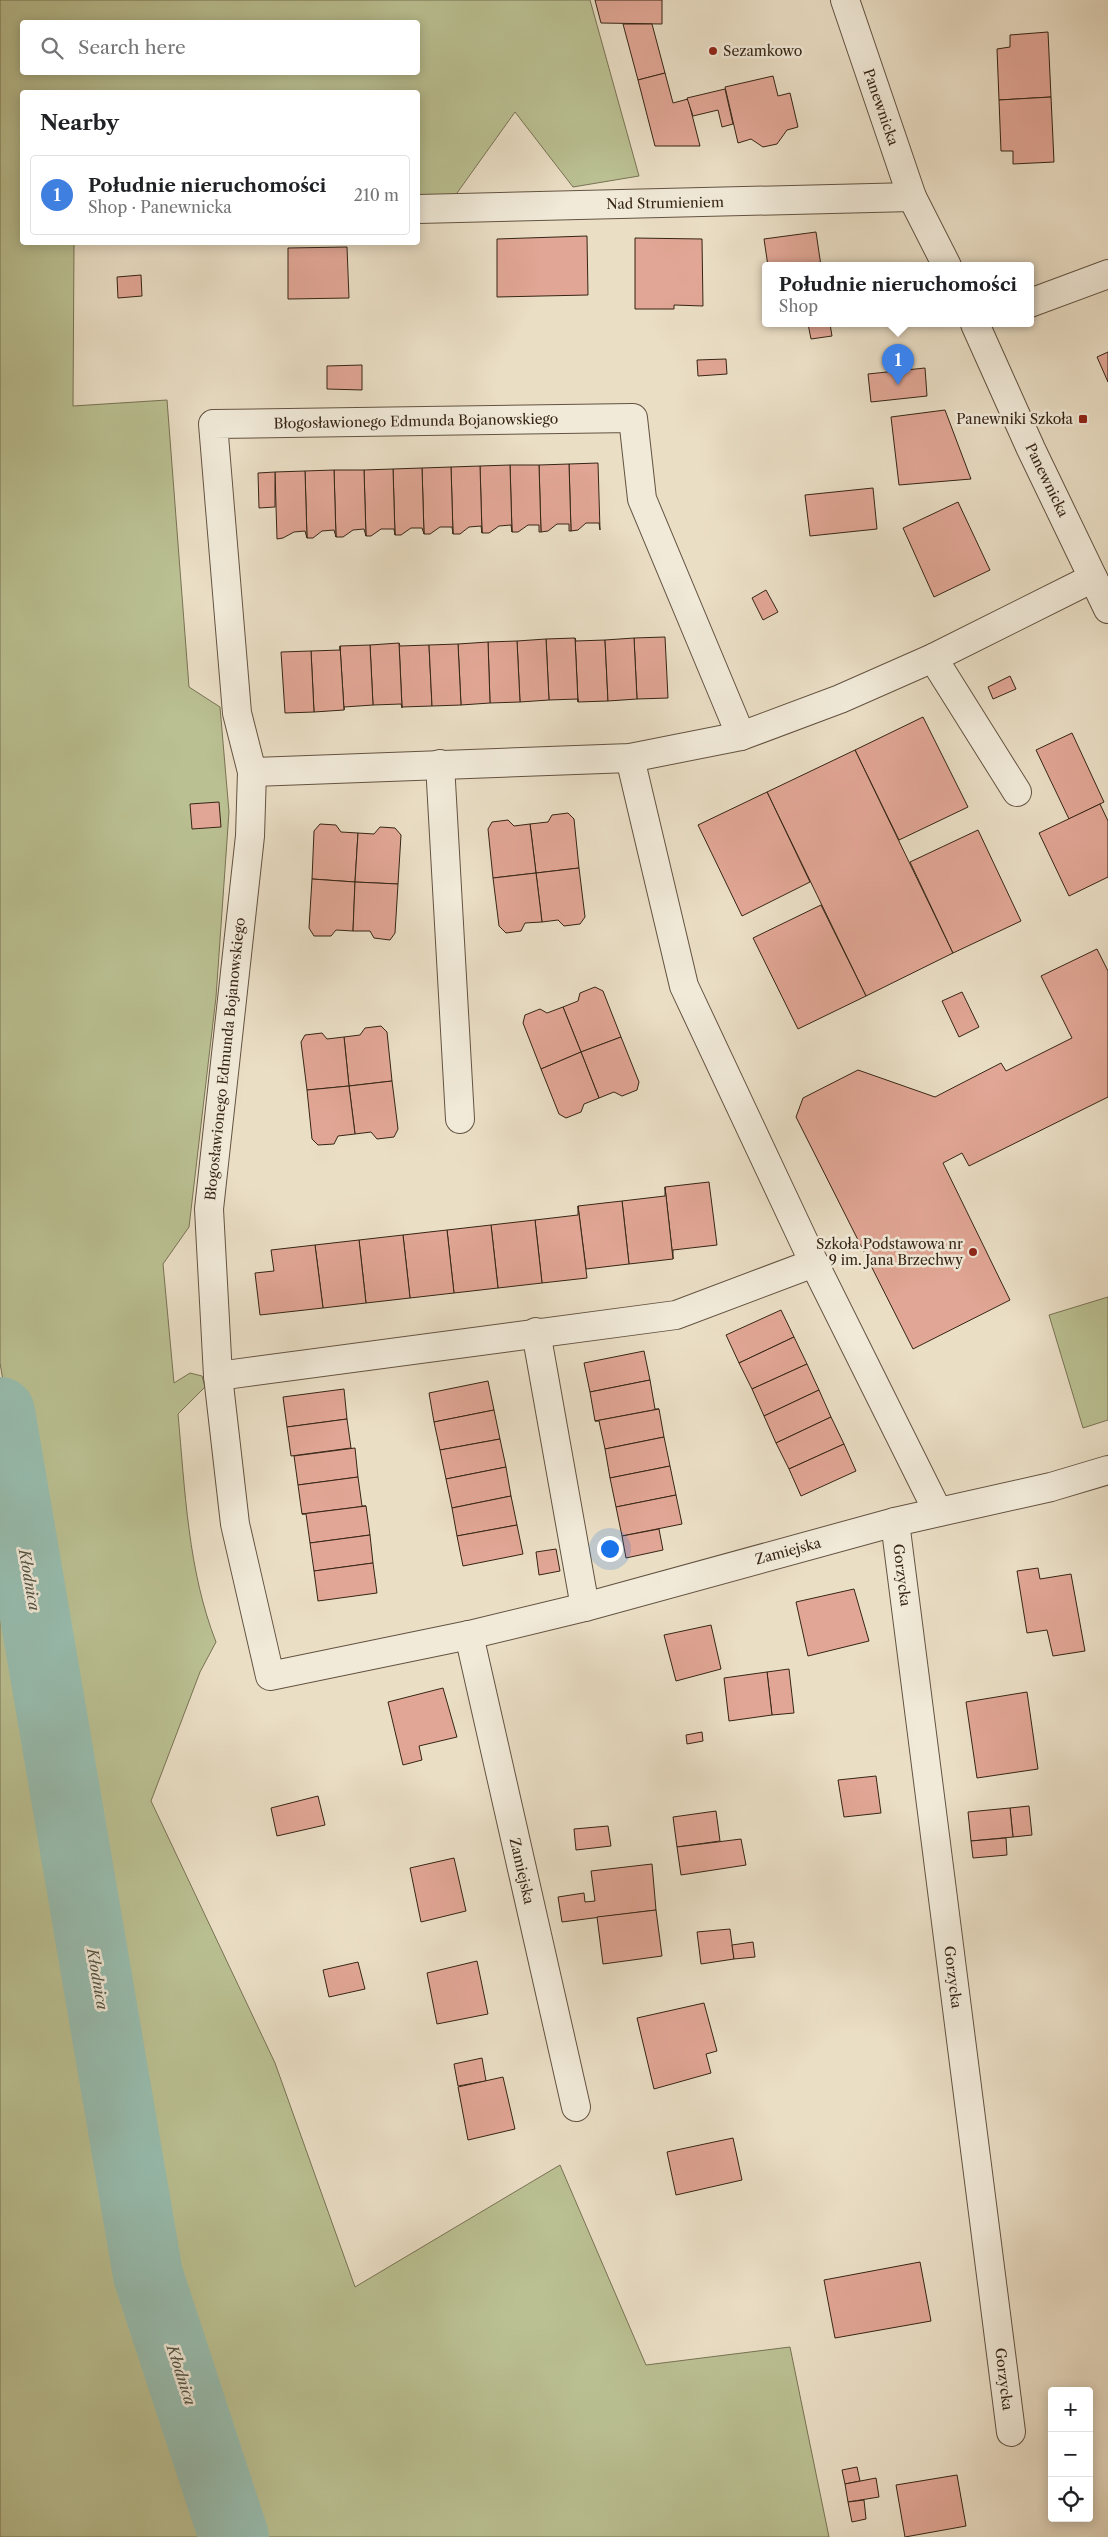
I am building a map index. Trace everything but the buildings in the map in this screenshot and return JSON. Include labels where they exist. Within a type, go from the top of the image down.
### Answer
[{"type":"street","name":"Panewnicka","points":[[845,0],[912,197],[945,262]]},
{"type":"street","name":"Nad Strumieniem","points":[[420,209],[912,197]]},
{"type":"street","points":[[1034,301],[1108,274]]},
{"type":"street","name":"Panewnicka","points":[[976,327],[1031,449],[1108,609]]},
{"type":"street","name":"Błogosławionego Edmunda Bojanowskiego","points":[[270,1676],[235,1524],[218,1376],[209,1209],[250,836],[252,772],[236,712],[212,424],[633,418],[642,499],[741,736]]},
{"type":"street","points":[[252,772],[630,758],[741,736],[840,699],[933,658],[1093,578]]},
{"type":"street","points":[[933,658],[1017,792]]},
{"type":"street","points":[[630,758],[684,986],[814,1263],[938,1512]]},
{"type":"street","points":[[440,764],[460,1119]]},
{"type":"street","points":[[218,1376],[536,1332],[676,1315],[814,1263]]},
{"type":"street","points":[[536,1332],[585,1607]]},
{"type":"street","name":"Zamiejska","points":[[270,1676],[469,1635],[585,1607],[895,1522],[1051,1487],[1108,1470]]},
{"type":"street","name":"Gorzycka","points":[[895,1522],[1011,2432]]},
{"type":"street","name":"Zamiejska","points":[[469,1635],[576,2107]]},
{"type":"green space","points":[[0,0],[590,0],[639,176],[573,187],[515,112],[452,200],[420,200],[420,90],[20,90],[20,245],[74,245],[73,406],[167,400],[189,687],[220,707],[229,812],[216,997],[189,1227],[163,1264],[174,1383],[190,1373],[202,1376],[205,1387],[178,1414],[189,1530],[199,1587],[216,1642],[200,1672],[151,1801],[275,2063],[355,2287],[560,2165],[646,2365],[790,2347],[829,2537],[241,2537],[156,2276],[0,1363]]},
{"type":"green space","points":[[1108,1297],[1108,1420],[1083,1428],[1049,1315]]},
{"type":"green space","points":[[0,1463],[137,2273],[224,2537],[0,2537]]},
{"type":"waterway","points":[[0,1403],[17,1401]]},
{"type":"waterway","name":"Kłodnica","points":[[0,1412],[148,2275],[234,2537]]},
{"type":"place","name":"Sezamkowo","points":[[713,51]]},
{"type":"place","name":"Południe nieruchomości","points":[[898,385]]},
{"type":"place","name":"Panewniki Szkoła","points":[[1083,419]]},
{"type":"place","name":"Szkoła Podstawowa nr 9 im. Jana Brzechwy","points":[[973,1252]]}]
